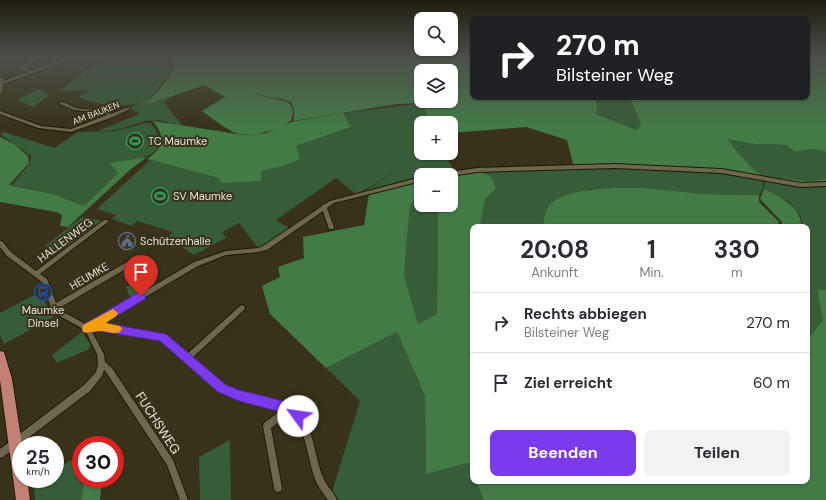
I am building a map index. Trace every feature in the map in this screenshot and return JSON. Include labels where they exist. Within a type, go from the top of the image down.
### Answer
[{"type":"main road","points":[[0,356],[6,379],[14,436]]},
{"type":"main road","points":[[22,488],[24,500]]},
{"type":"street","points":[[0,93],[1,84],[11,80]]},
{"type":"street","points":[[62,103],[74,109],[105,112],[111,116]]},
{"type":"street","name":"AM BAUKEN","points":[[0,112],[40,127],[71,131],[128,108]]},
{"type":"street","points":[[458,173],[477,170],[615,166],[722,171],[801,186],[826,184]]},
{"type":"street","points":[[87,328],[196,264],[226,253],[265,248],[324,206],[342,199],[414,181]]},
{"type":"street","points":[[324,206],[331,227]]},
{"type":"street","name":"HALLENWEG","points":[[36,274],[106,221]]},
{"type":"street","points":[[0,243],[9,254],[45,281],[54,308],[59,313],[87,328],[100,354],[102,364],[99,374],[87,388],[22,436]]},
{"type":"street","name":"HEUMKE","points":[[54,308],[134,261]]},
{"type":"street","points":[[188,358],[242,308]]},
{"type":"street","points":[[87,328],[99,326],[158,336],[166,340],[222,388],[230,393],[287,408],[296,413],[300,420],[320,482],[333,500]]},
{"type":"street","name":"FUCHSWEG","points":[[102,364],[109,370],[170,463],[184,500]]},
{"type":"street","points":[[278,488],[267,426],[285,412],[287,408]]},
{"type":"street","points":[[0,454],[12,444]]},
{"type":"green space","points":[[73,80],[164,80],[148,99],[133,104],[123,105],[103,104],[78,97],[88,92],[86,90],[58,91]]},
{"type":"green space","points":[[167,80],[414,80],[414,103],[397,104],[293,121],[294,111],[290,101],[250,93],[288,102],[292,108],[292,117],[286,124],[272,130],[255,134],[239,134],[229,130],[202,111],[225,97],[204,85],[146,104]]},
{"type":"green space","points":[[458,80],[470,80],[470,100],[596,100],[598,105],[596,114],[637,130],[641,123],[630,100],[810,100],[810,80],[826,80],[826,152],[813,149],[795,152],[786,145],[754,144],[727,139],[752,167],[759,173],[773,179],[722,170],[574,167],[567,140],[526,127],[458,132],[458,116],[428,116],[424,108],[458,108]]},
{"type":"green space","points":[[38,89],[50,95],[33,107],[17,100]]},
{"type":"green space","points":[[170,97],[164,103],[183,126],[157,120],[145,121],[116,130],[97,131],[140,114],[130,108],[150,98],[147,103]]},
{"type":"green space","points":[[596,100],[630,100],[641,123],[637,130],[596,114],[598,105]]},
{"type":"green space","points":[[414,104],[414,108],[423,108],[427,116],[414,116],[414,160],[448,160],[453,168],[414,168],[414,180],[362,193],[406,164],[357,195],[336,178],[276,220],[291,229],[259,249],[239,223],[222,232],[226,238],[194,255],[173,241],[166,240],[173,232],[137,221],[132,226],[112,219],[116,215],[97,209],[150,160],[218,178],[261,181],[260,171],[283,166],[296,146],[351,127],[343,113]]},
{"type":"green space","points":[[343,113],[351,127],[296,146],[300,159],[283,166],[261,171],[261,181],[222,183],[218,178],[147,159],[153,155],[160,146],[161,142],[160,132],[153,121],[244,135],[266,133],[291,122]]},
{"type":"green space","points":[[145,123],[151,123],[159,137],[159,145],[149,155],[141,158],[109,163],[118,173],[84,206],[53,194],[12,185],[30,163],[31,156],[0,134],[4,132],[54,148],[78,132],[116,131]]},
{"type":"green space","points":[[0,137],[14,144],[28,156],[29,163],[9,185],[53,194],[84,206],[118,173],[109,163],[147,157],[131,169],[68,227],[60,226],[62,215],[56,212],[0,202]]},
{"type":"green space","points":[[726,139],[754,144],[786,145],[795,152],[813,149],[826,152],[826,179],[807,181],[784,178],[767,178],[744,160]]},
{"type":"green space","points":[[615,167],[723,171],[763,179],[763,188],[759,195],[705,194],[645,188],[589,189],[547,209],[544,224],[481,224],[485,199],[479,171]]},
{"type":"green space","points":[[479,171],[491,177],[496,188],[485,199],[481,224],[470,224],[470,467],[468,463],[426,474],[425,396],[397,332],[326,368],[270,314],[262,286],[280,277],[278,267],[304,258],[303,237],[364,225],[369,194],[414,182],[414,200],[410,206],[404,275],[418,324],[437,314],[438,213],[458,212],[459,173]]},
{"type":"green space","points":[[784,178],[807,181],[826,179],[826,183],[808,185],[776,179]]},
{"type":"green space","points":[[765,179],[826,185],[826,290],[817,290],[823,320],[810,336],[810,224],[802,224],[801,217],[789,202],[764,189]]},
{"type":"green space","points":[[607,188],[645,188],[705,194],[759,195],[759,202],[779,222],[778,224],[544,224],[547,209],[554,201],[564,196],[577,192]]},
{"type":"green space","points":[[764,189],[783,199],[798,213],[802,224],[781,224],[782,222],[760,199]]},
{"type":"green space","points":[[414,200],[414,212],[438,212],[437,314],[418,324],[404,275],[410,206]]},
{"type":"green space","points":[[82,217],[104,221],[60,254],[45,246]]},
{"type":"green space","points":[[150,274],[156,285],[131,300],[126,287]]},
{"type":"green space","points":[[817,290],[826,290],[826,500],[484,500],[477,484],[810,484],[810,336],[823,320]]},
{"type":"green space","points":[[42,291],[48,311],[54,317],[4,344],[0,336],[0,313]]},
{"type":"green space","points":[[82,332],[91,345],[87,350],[57,363],[52,355]]},
{"type":"green space","points":[[397,332],[425,396],[426,474],[468,463],[470,467],[470,484],[477,484],[484,500],[339,500],[332,492],[360,401],[326,368]]},
{"type":"green space","points":[[230,440],[231,500],[200,500],[199,457]]},
{"type":"green space","points":[[72,460],[72,488],[83,488],[81,500],[35,500],[34,488],[64,488],[64,464]]},
{"type":"green space","points":[[83,488],[101,488],[100,500],[81,500]]},
{"type":"slow traffic","points":[[113,313],[87,328],[99,326],[116,329]]},
{"type":"place","name":"TC Maumke","points":[[135,141]]},
{"type":"place","name":"SV Maumke","points":[[160,196]]},
{"type":"place","name":"Schützenhalle","points":[[127,241]]},
{"type":"place","name":"Maumke Dinsel","points":[[43,292]]},
{"type":"route","points":[[141,296],[87,328],[99,326],[162,337],[222,388],[230,393],[287,408],[292,410],[298,416]]}]
